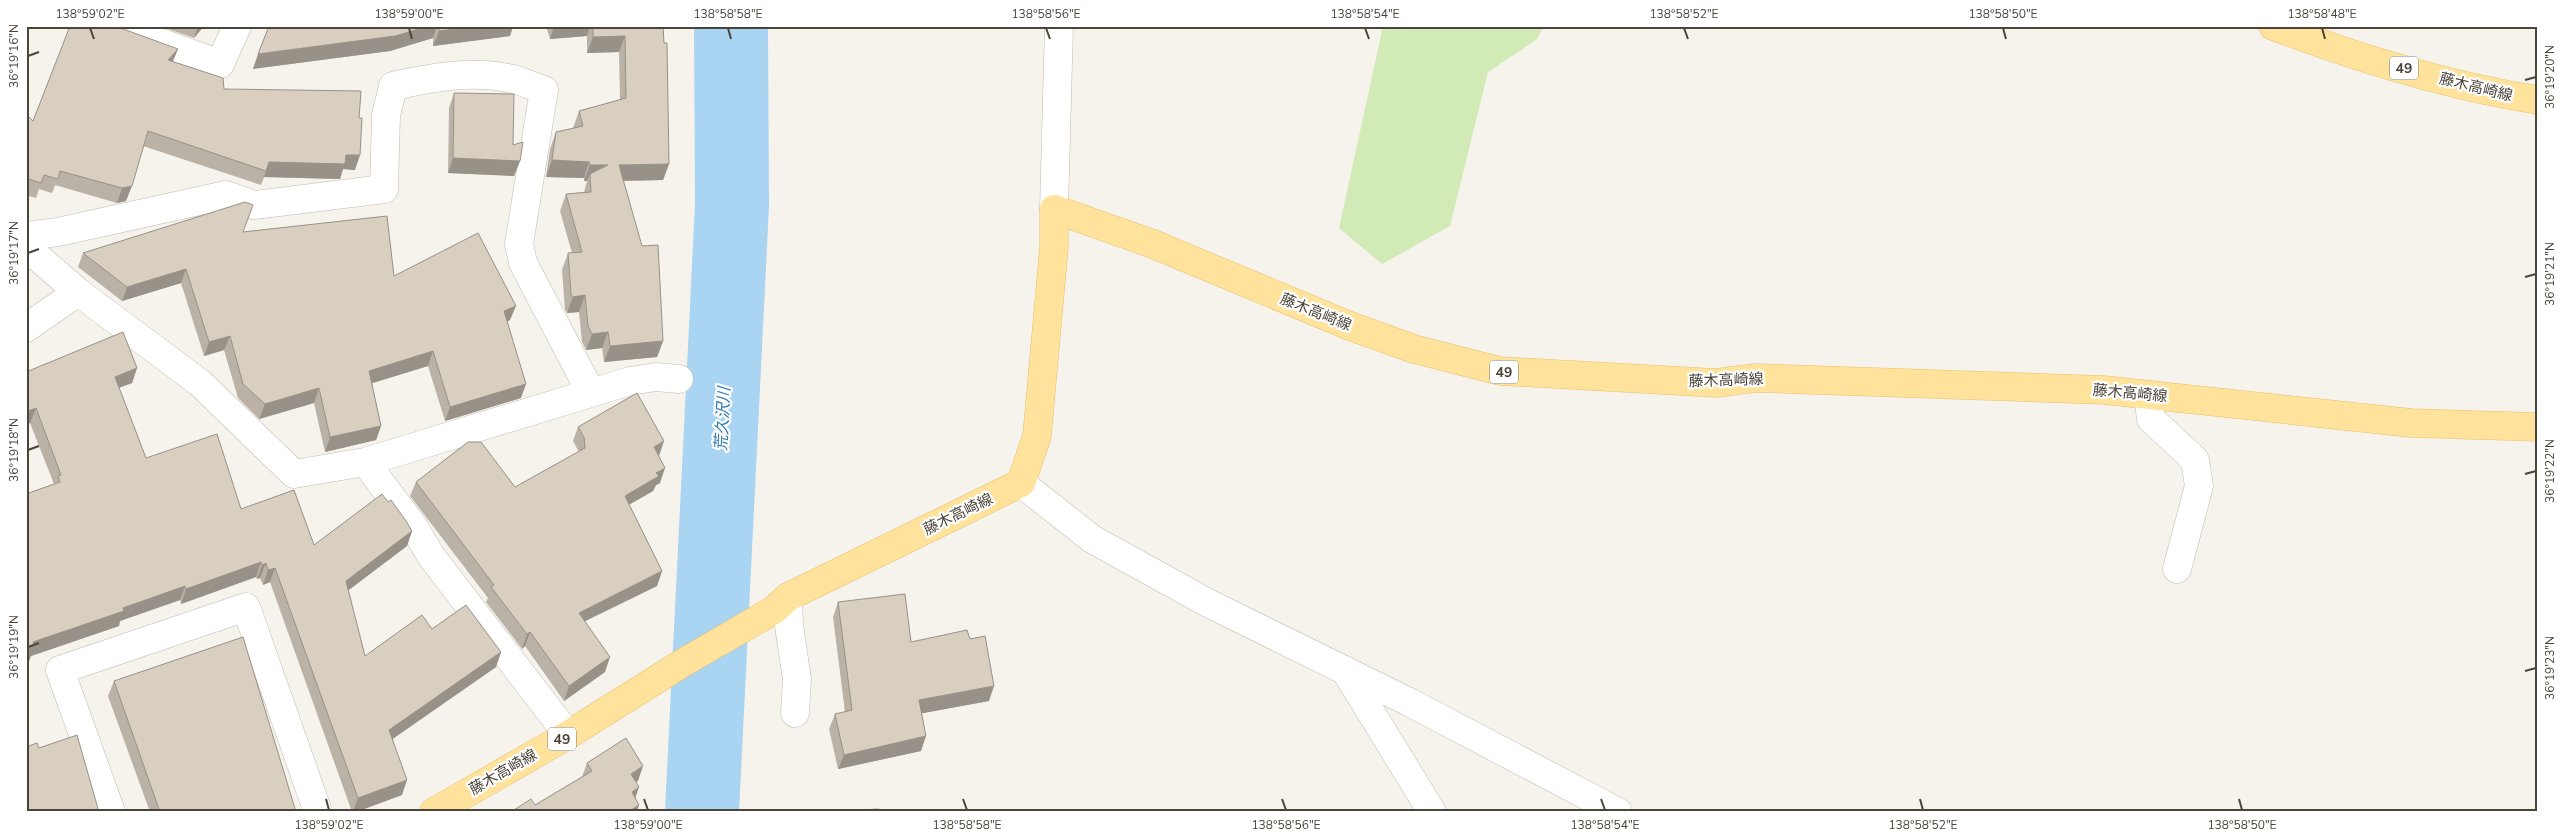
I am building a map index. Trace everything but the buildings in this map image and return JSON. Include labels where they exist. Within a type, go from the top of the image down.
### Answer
[{"type":"main road","name":"藤木高崎線","points":[[2273,26],[2409,70],[2501,94],[2538,100]]},
{"type":"main road","name":"藤木高崎線","points":[[1054,208],[1153,244],[1350,326],[1414,349],[1500,371],[1716,383],[1764,379],[2013,386],[2148,395],[2410,424],[2538,427]]},
{"type":"main road","points":[[1021,483],[1037,436],[1054,247],[1054,208]]},
{"type":"main road","name":"藤木高崎線","points":[[434,812],[568,735],[781,604],[1021,483]]},
{"type":"street","points":[[114,26],[220,64],[237,26]]},
{"type":"street","points":[[1054,208],[1059,26]]},
{"type":"street","points":[[26,236],[58,232],[226,195],[254,205],[384,189],[386,115],[393,86],[430,78],[467,75],[508,78],[544,90],[519,244],[523,263],[590,393]]},
{"type":"street","points":[[26,247],[78,292],[200,383],[294,474],[364,462],[630,382],[656,378],[679,378]]},
{"type":"street","points":[[26,328],[78,292]]},
{"type":"street","points":[[2148,395],[2151,419],[2195,460],[2199,486],[2177,569]]},
{"type":"street","points":[[364,462],[414,527],[431,556],[568,735]]},
{"type":"street","points":[[1021,483],[1092,540],[1206,602],[1345,670],[1618,812]]},
{"type":"street","points":[[781,604],[789,626],[798,679],[795,713]]},
{"type":"street","points":[[111,812],[60,670],[246,607],[318,812]]},
{"type":"street","points":[[1345,670],[1432,812]]},
{"type":"green space","points":[[1383,26],[1544,26],[1536,40],[1488,72],[1450,226],[1382,264],[1339,228]]},
{"type":"waterway","name":"荒久沢川","points":[[702,812],[732,205],[731,26]]}]
